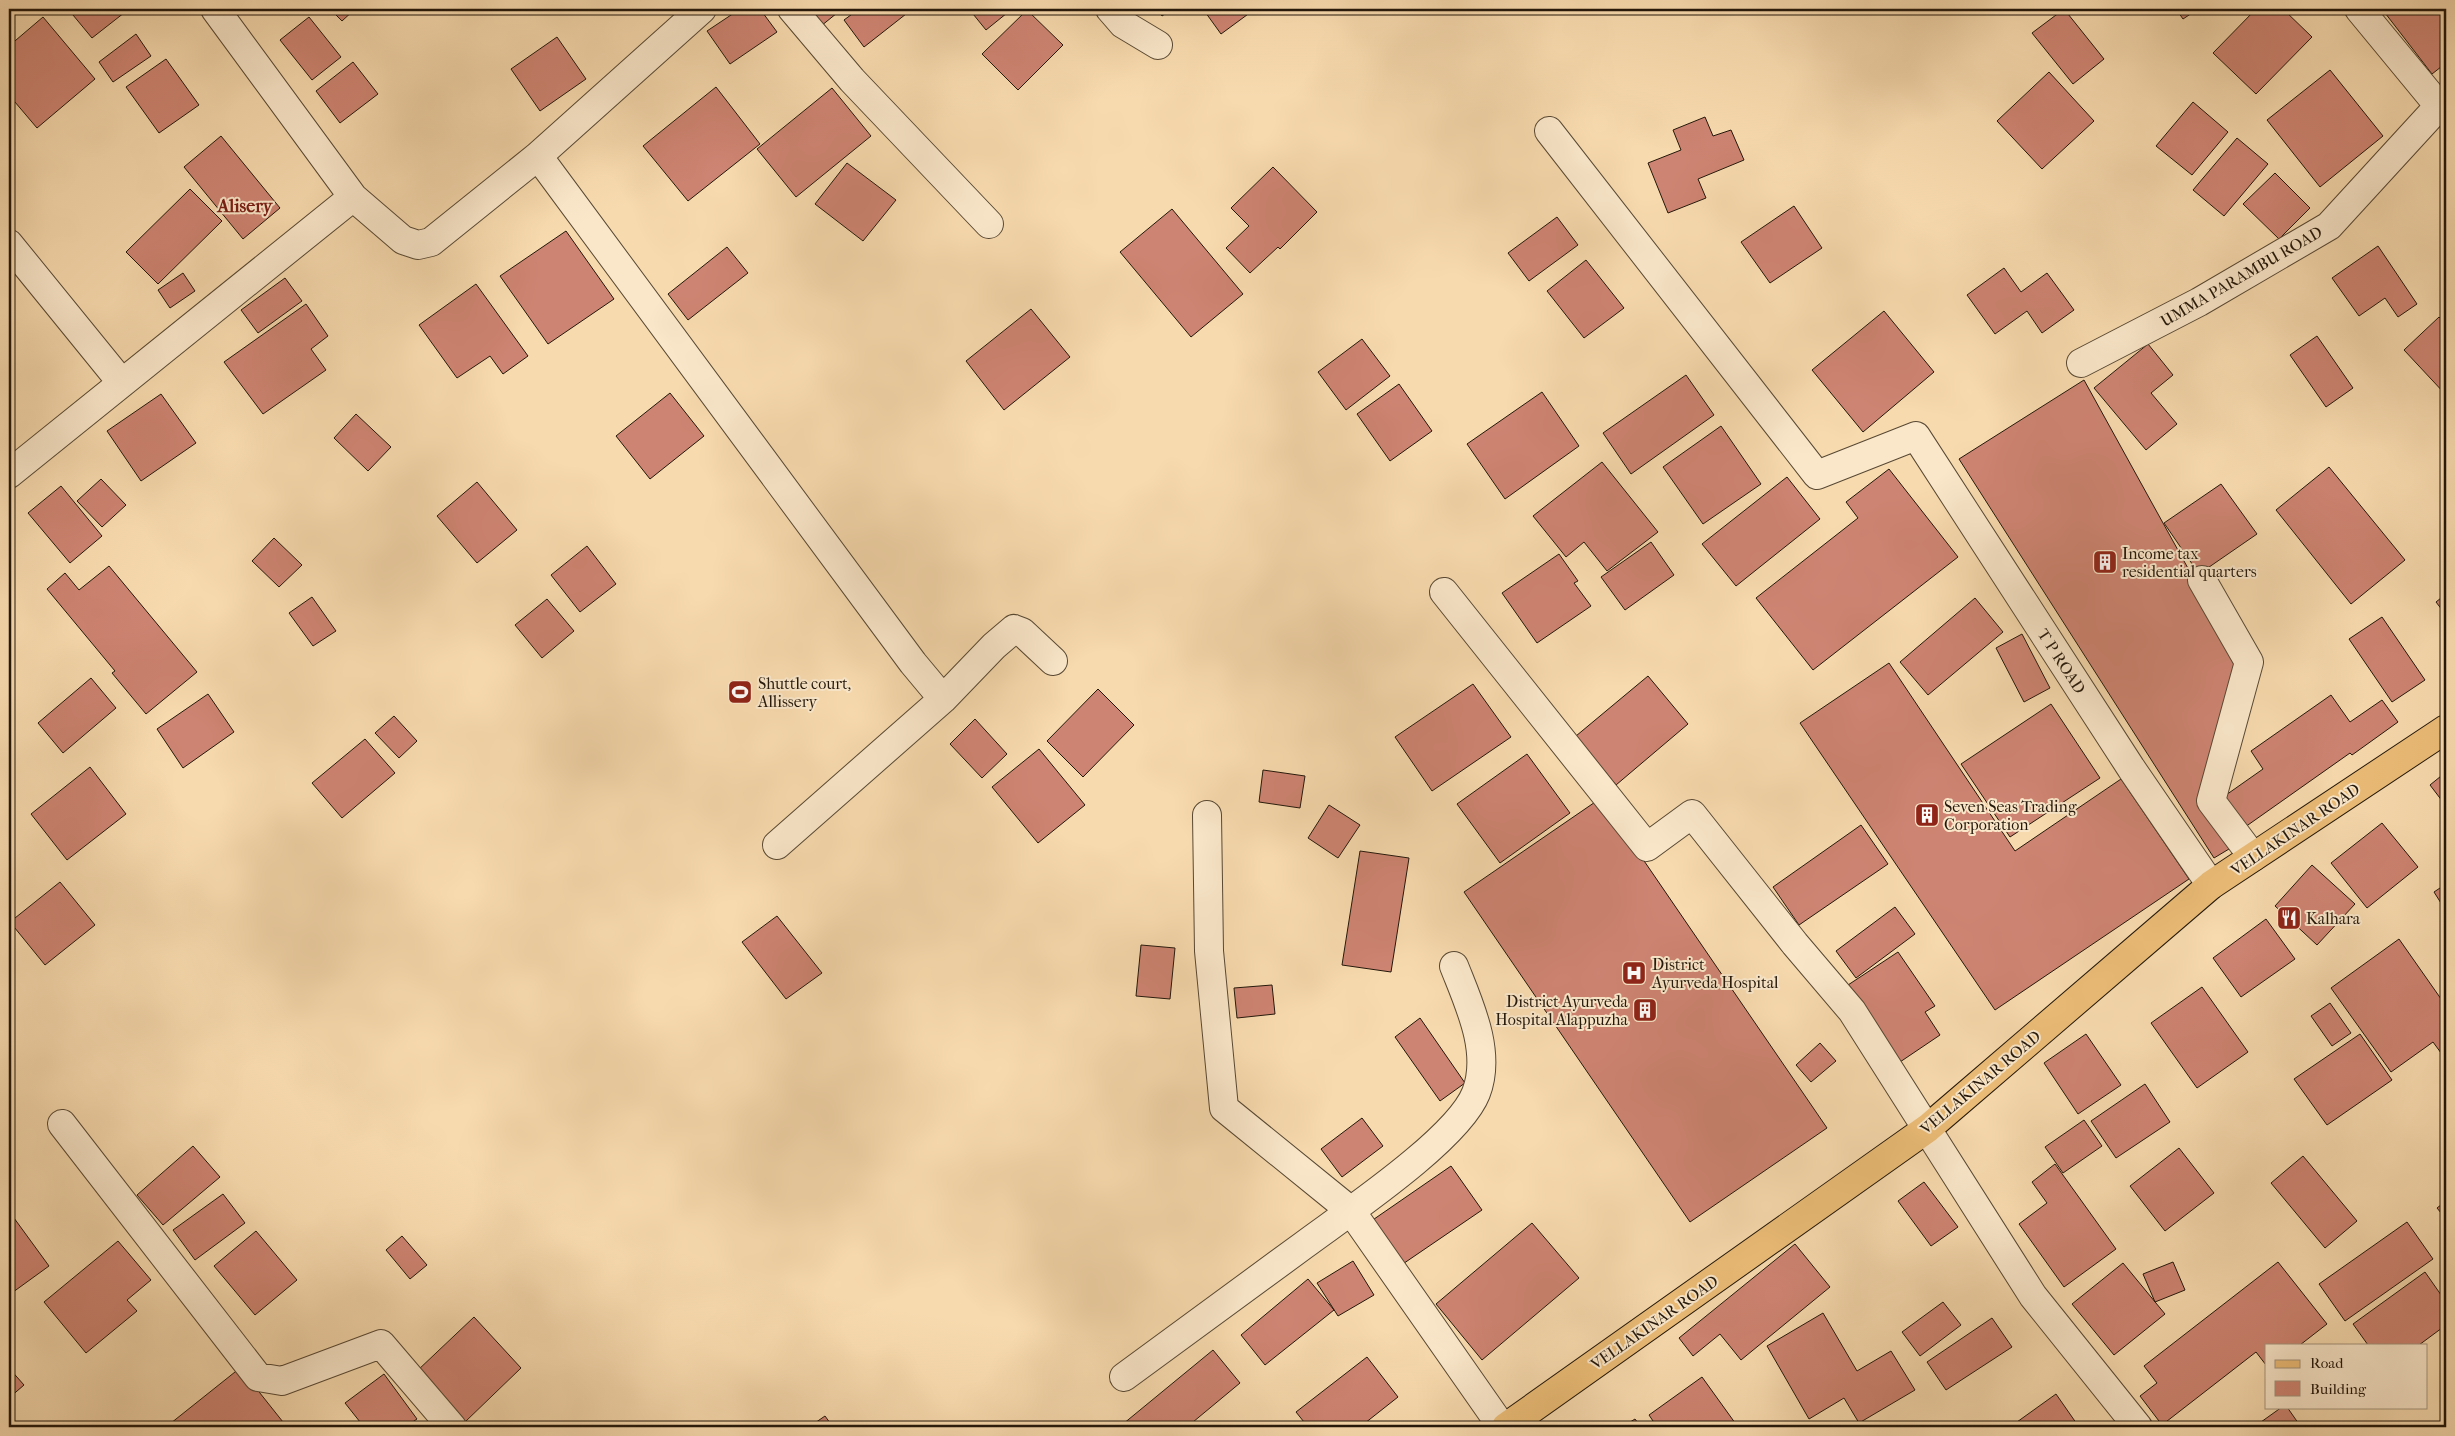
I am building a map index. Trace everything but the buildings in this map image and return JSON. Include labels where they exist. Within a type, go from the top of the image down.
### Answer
[{"type":"main road","name":"VELLAKINAR ROAD","points":[[1506,1427],[1928,1128],[2211,885],[2446,729]]},
{"type":"street","points":[[215,9],[353,197],[403,240],[418,245],[431,242],[538,156],[702,9]]},
{"type":"street","points":[[792,9],[852,80],[989,224]]},
{"type":"street","points":[[1110,9],[1123,24],[1158,45]]},
{"type":"street","points":[[2359,9],[2442,104]]},
{"type":"street","name":"UMMA PARAMBU ROAD","points":[[2081,363],[2199,302],[2329,226],[2442,104]]},
{"type":"street","name":"T P ROAD","points":[[1549,131],[1817,475],[1916,436],[2131,768],[2211,885]]},
{"type":"street","points":[[538,156],[913,664],[938,693]]},
{"type":"street","points":[[9,474],[353,197]]},
{"type":"street","points":[[9,244],[122,383]]},
{"type":"street","points":[[2202,580],[2249,662],[2211,801],[2253,857]]},
{"type":"street","points":[[1444,592],[1647,847],[1692,814],[1795,944],[1852,1011],[2033,1296],[2138,1427]]},
{"type":"street","points":[[777,844],[938,693],[1014,629],[1022,632],[1053,661]]},
{"type":"street","points":[[1207,815],[1210,951],[1224,1108],[1351,1211],[1502,1427]]},
{"type":"street","points":[[1124,1377],[1351,1211],[1433,1146],[1459,1120],[1476,1093],[1482,1056],[1474,1018],[1454,966]]},
{"type":"street","points":[[62,1124],[258,1377],[282,1381],[380,1344],[452,1427]]},
{"type":"place","name":"Income tax residential quarters","points":[[2105,562]]},
{"type":"place","name":"Shuttle court, Allissery","points":[[740,692]]},
{"type":"place","name":"Seven Seas Trading Corporation","points":[[1927,815]]},
{"type":"place","name":"Kalhara","points":[[2289,918]]},
{"type":"place","name":"District Ayurveda Hospital","points":[[1634,973]]},
{"type":"place","name":"District Ayurveda Hospital Alappuzha","points":[[1645,1010]]},
{"type":"district","name":"Alisery","points":[[245,206]]}]
